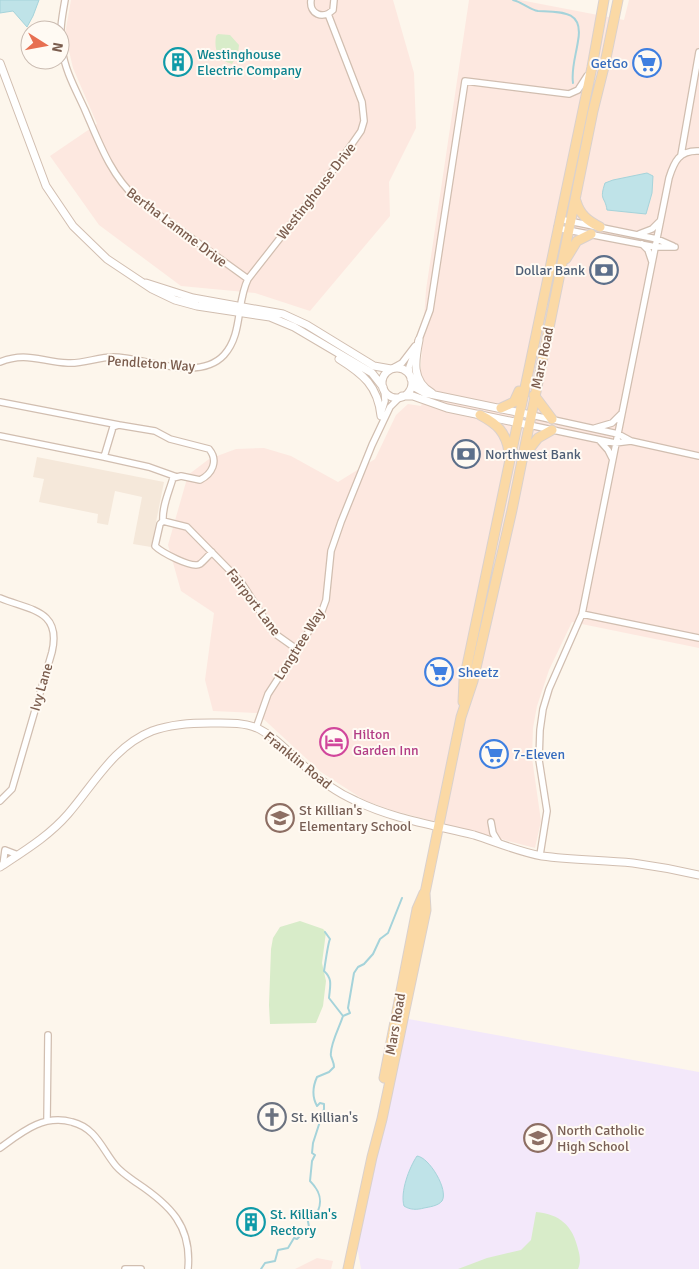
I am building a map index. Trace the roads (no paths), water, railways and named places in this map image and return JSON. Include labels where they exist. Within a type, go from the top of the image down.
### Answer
[{"type":"main road","name":"Mars Road","points":[[348,1269],[426,910],[425,893],[438,826],[462,714],[473,681],[522,459],[593,111],[618,0]]},
{"type":"main road","points":[[614,20],[625,0]]},
{"type":"main road","name":"Mars Road","points":[[462,714],[464,680],[592,67],[603,1]]},
{"type":"main road","points":[[575,198],[583,215],[590,222],[600,227]]},
{"type":"main road","points":[[562,266],[577,241],[591,234]]},
{"type":"main road","points":[[501,408],[510,405],[518,395],[526,359],[539,321]]},
{"type":"main road","points":[[534,395],[552,419]]},
{"type":"main road","points":[[480,415],[495,423],[502,431],[507,441],[510,456]]},
{"type":"main road","points":[[522,459],[538,438],[552,430]]},
{"type":"street","name":"Bertha Lamme Drive","points":[[65,0],[60,37],[65,62],[98,141],[116,176],[136,198],[248,280]]},
{"type":"street","points":[[310,0],[314,12],[321,16],[328,14],[334,6],[334,0]]},
{"type":"street","name":"Westinghouse Drive","points":[[241,309],[243,290],[248,280],[352,146],[361,131],[364,121],[362,102],[328,14]]},
{"type":"street","points":[[681,155],[699,52]]},
{"type":"street","points":[[0,63],[46,186],[62,211],[73,226],[96,250],[117,267],[160,293],[185,303],[271,311],[307,324],[375,375],[390,396],[413,396],[447,408],[615,443],[631,441]]},
{"type":"street","points":[[372,445],[390,407],[409,391],[411,378],[410,363],[430,310],[465,81],[561,94],[572,93],[581,87],[592,67]]},
{"type":"street","points":[[540,855],[547,811],[539,760],[543,709],[549,690],[582,614],[615,443],[673,165],[685,152],[699,151]]},
{"type":"street","points":[[637,234],[652,229],[661,219]]},
{"type":"street","points":[[558,223],[591,234],[656,247],[675,246],[637,234],[600,227],[570,226]]},
{"type":"street","points":[[642,244],[649,253],[652,266]]},
{"type":"street","points":[[241,309],[270,317],[294,327],[374,366],[404,370],[414,385],[422,392],[594,428],[618,434],[631,441],[699,456]]},
{"type":"street","name":"Pendleton Way","points":[[0,362],[20,357],[68,363],[111,357],[175,367],[199,367],[212,364],[224,355],[232,342],[241,309]]},
{"type":"street","points":[[294,327],[309,340],[356,370],[369,382],[379,401],[381,416]]},
{"type":"street","points":[[372,445],[385,401],[384,376],[402,363],[419,340]]},
{"type":"street","points":[[419,340],[416,354],[418,378],[424,388],[436,395]]},
{"type":"street","points":[[0,402],[155,431],[170,439],[209,449],[213,454],[213,467],[208,477],[200,480],[181,476],[176,477],[149,467],[0,436]]},
{"type":"street","points":[[594,428],[612,423],[622,412]]},
{"type":"street","points":[[104,457],[111,432],[114,427],[119,425]]},
{"type":"street","points":[[599,440],[608,450],[612,461]]},
{"type":"street","name":"Longtree Way","points":[[256,728],[268,694],[324,607],[331,551],[372,445]]},
{"type":"street","points":[[176,477],[173,478],[167,495],[162,513],[163,521],[160,524],[155,546],[161,552],[194,566],[201,564],[212,552]]},
{"type":"street","name":"Fairport Lane","points":[[163,521],[187,527],[241,582],[274,633],[298,650]]},
{"type":"street","name":"Ivy Lane","points":[[0,598],[43,614],[50,621],[54,639],[52,652],[12,789],[0,801]]},
{"type":"street","points":[[582,614],[699,638]]},
{"type":"street","name":"Franklin Road","points":[[1,866],[56,827],[94,779],[120,752],[134,741],[166,726],[187,723],[242,724],[256,728],[268,734],[338,792],[372,808],[540,855],[636,864],[699,875]]},
{"type":"street","points":[[486,839],[491,822],[493,833],[499,843]]},
{"type":"street","points":[[0,844],[5,850],[18,855]]},
{"type":"street","points":[[1,866],[5,850]]},
{"type":"street","points":[[47,1121],[48,1035]]},
{"type":"street","points":[[0,1148],[25,1129],[47,1121],[60,1120],[83,1126],[98,1139],[117,1167],[125,1175],[166,1204],[174,1213],[184,1231],[189,1259],[188,1269]]},
{"type":"street","points":[[125,1269],[141,1269]]},
{"type":"water","points":[[0,0],[39,0],[31,20],[21,20],[13,11],[0,13]]},
{"type":"water","points":[[647,173],[653,176],[652,193],[646,214],[607,210],[602,196],[605,183]]},
{"type":"water","points":[[417,1156],[427,1162],[432,1168],[443,1189],[442,1201],[440,1203],[421,1209],[404,1206],[403,1200],[408,1173]]},
{"type":"waterway","points":[[513,0],[538,11],[569,15],[578,23],[579,31],[573,67],[573,83]]},
{"type":"waterway","points":[[343,1016],[350,1013],[348,1008],[354,973],[373,954],[380,939],[388,933],[402,898]]},
{"type":"waterway","points":[[261,1269],[265,1263],[275,1261],[278,1250],[288,1248],[294,1238],[297,1239],[309,1227],[307,1216],[318,1211],[320,1203],[316,1188],[310,1181],[312,1161],[315,1155],[312,1153],[313,1143],[324,1104],[320,1103],[317,1106],[314,1099],[314,1088],[317,1077],[329,1072],[334,1067],[331,1052],[343,1016],[329,998],[330,980],[324,971],[330,939],[325,932]]},
{"type":"place","name":"Westinghouse Electric Company","points":[[178,62]]},
{"type":"place","name":"GetGo","points":[[647,63]]},
{"type":"place","name":"Dollar Bank","points":[[604,270]]},
{"type":"place","name":"Northwest Bank","points":[[466,454]]},
{"type":"place","name":"Sheetz","points":[[439,672]]},
{"type":"place","name":"Hilton Garden Inn","points":[[334,742]]},
{"type":"place","name":"7-Eleven","points":[[494,754]]},
{"type":"place","name":"St Killian's Elementary School","points":[[280,818]]},
{"type":"place","name":"St. Killian's","points":[[272,1117]]},
{"type":"place","name":"North Catholic High School","points":[[538,1138]]},
{"type":"place","name":"St. Killian's Rectory","points":[[251,1222]]}]
